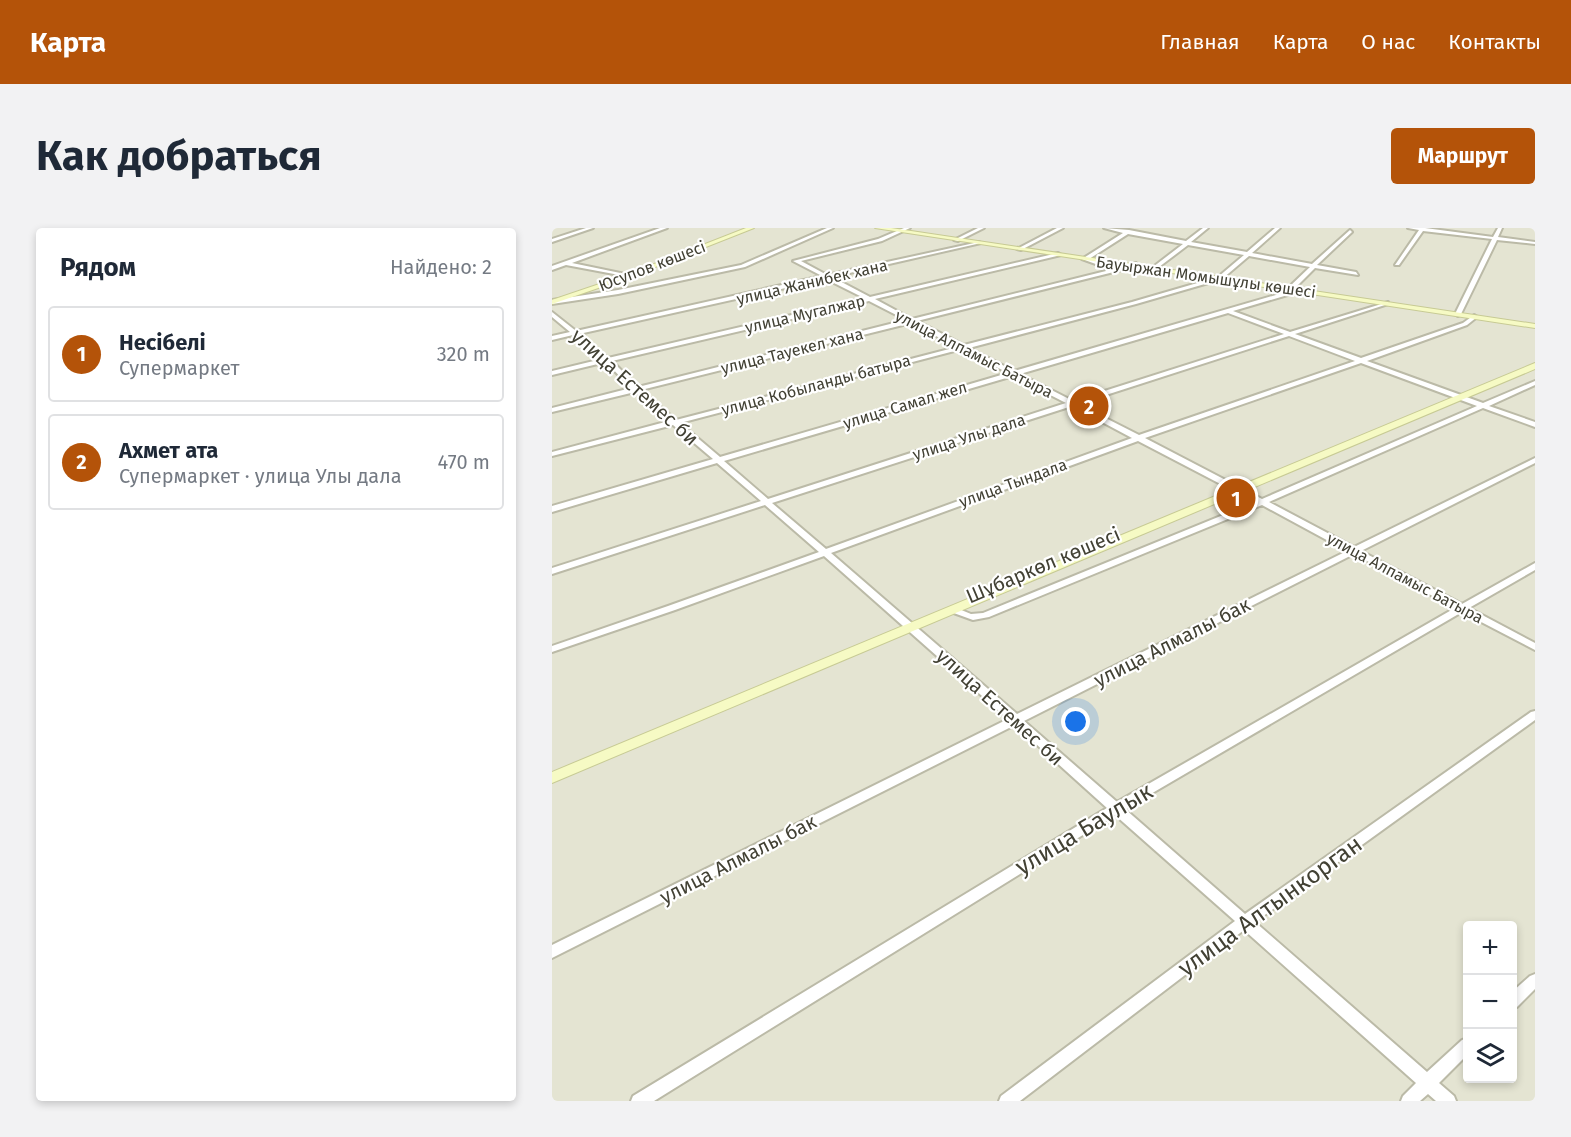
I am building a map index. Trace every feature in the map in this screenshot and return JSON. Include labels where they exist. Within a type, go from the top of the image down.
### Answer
[{"type":"street","points":[[552,241],[591,228]]},
{"type":"street","points":[[552,268],[665,228]]},
{"type":"street","name":"Юсупов көшесі","points":[[552,302],[628,276],[751,228]]},
{"type":"street","points":[[552,302],[743,266],[831,228]]},
{"type":"street","name":"Бауыржан Момышұлы көшесі","points":[[878,228],[905,230],[956,240],[1535,326]]},
{"type":"street","points":[[956,240],[982,228]]},
{"type":"street","points":[[1019,249],[1061,228]]},
{"type":"street","points":[[1106,228],[1356,274]]},
{"type":"street","points":[[1085,259],[1134,228]]},
{"type":"street","points":[[1155,268],[1206,228]]},
{"type":"street","points":[[1220,278],[1278,228]]},
{"type":"street","points":[[1410,228],[1535,243]]},
{"type":"street","points":[[1458,314],[1500,228]]},
{"type":"street","points":[[1397,264],[1422,229]]},
{"type":"street","name":"улица Алпамыс Батыра","points":[[905,230],[880,240],[796,261],[1262,502],[1535,647]]},
{"type":"street","points":[[1290,289],[1350,231]]},
{"type":"street","name":"улица Жанибек хана","points":[[552,338],[979,243]]},
{"type":"street","name":"улица Мугалжар","points":[[552,373],[1058,255]]},
{"type":"street","points":[[1085,259],[1106,266],[1110,271]]},
{"type":"street","points":[[552,260],[628,276]]},
{"type":"street","name":"улица Тауекел хана","points":[[552,410],[1136,265]]},
{"type":"street","name":"улица Кобыланды батыра","points":[[552,454],[1134,303],[1220,278]]},
{"type":"street","name":"улица Самал жел","points":[[552,509],[1012,373],[1230,312],[1289,293],[1290,289]]},
{"type":"street","name":"улица Улы дала","points":[[552,571],[1386,303]]},
{"type":"street","points":[[1230,312],[1535,425]]},
{"type":"street","name":"улица Естемес би","points":[[552,314],[608,361],[636,389],[765,503],[909,625],[1448,1101]]},
{"type":"street","name":"улица Тындала","points":[[552,649],[678,608],[822,552],[1136,438],[1465,324],[1474,317]]},
{"type":"street","name":"Шұбаркөл көшесі","points":[[552,770],[909,625],[1535,362]]},
{"type":"street","name":"Шұбаркөл көшесі","points":[[1458,396],[1535,366]]},
{"type":"street","name":"Шұбаркөл көшесі","points":[[954,610],[977,618],[1262,502],[1535,383]]},
{"type":"street","name":"улица Алмалы бак","points":[[552,952],[1535,460]]},
{"type":"street","name":"Шұбаркөл көшесі","points":[[552,778],[909,625],[954,610],[1236,489]]},
{"type":"street","name":"улица Баулык","points":[[639,1101],[1115,808],[1535,566]]},
{"type":"street","name":"улица Алтынкорган","points":[[1007,1101],[1244,922],[1535,715]]},
{"type":"street","points":[[1517,997],[1535,980]]},
{"type":"street","points":[[1409,1101],[1463,1049]]},
{"type":"shaded area","points":[[552,228],[1535,228],[1535,1101],[552,1101]]},
{"type":"place","name":"Ахмет ата","points":[[1089,406]]},
{"type":"place","name":"Несібелі","points":[[1236,498]]}]
